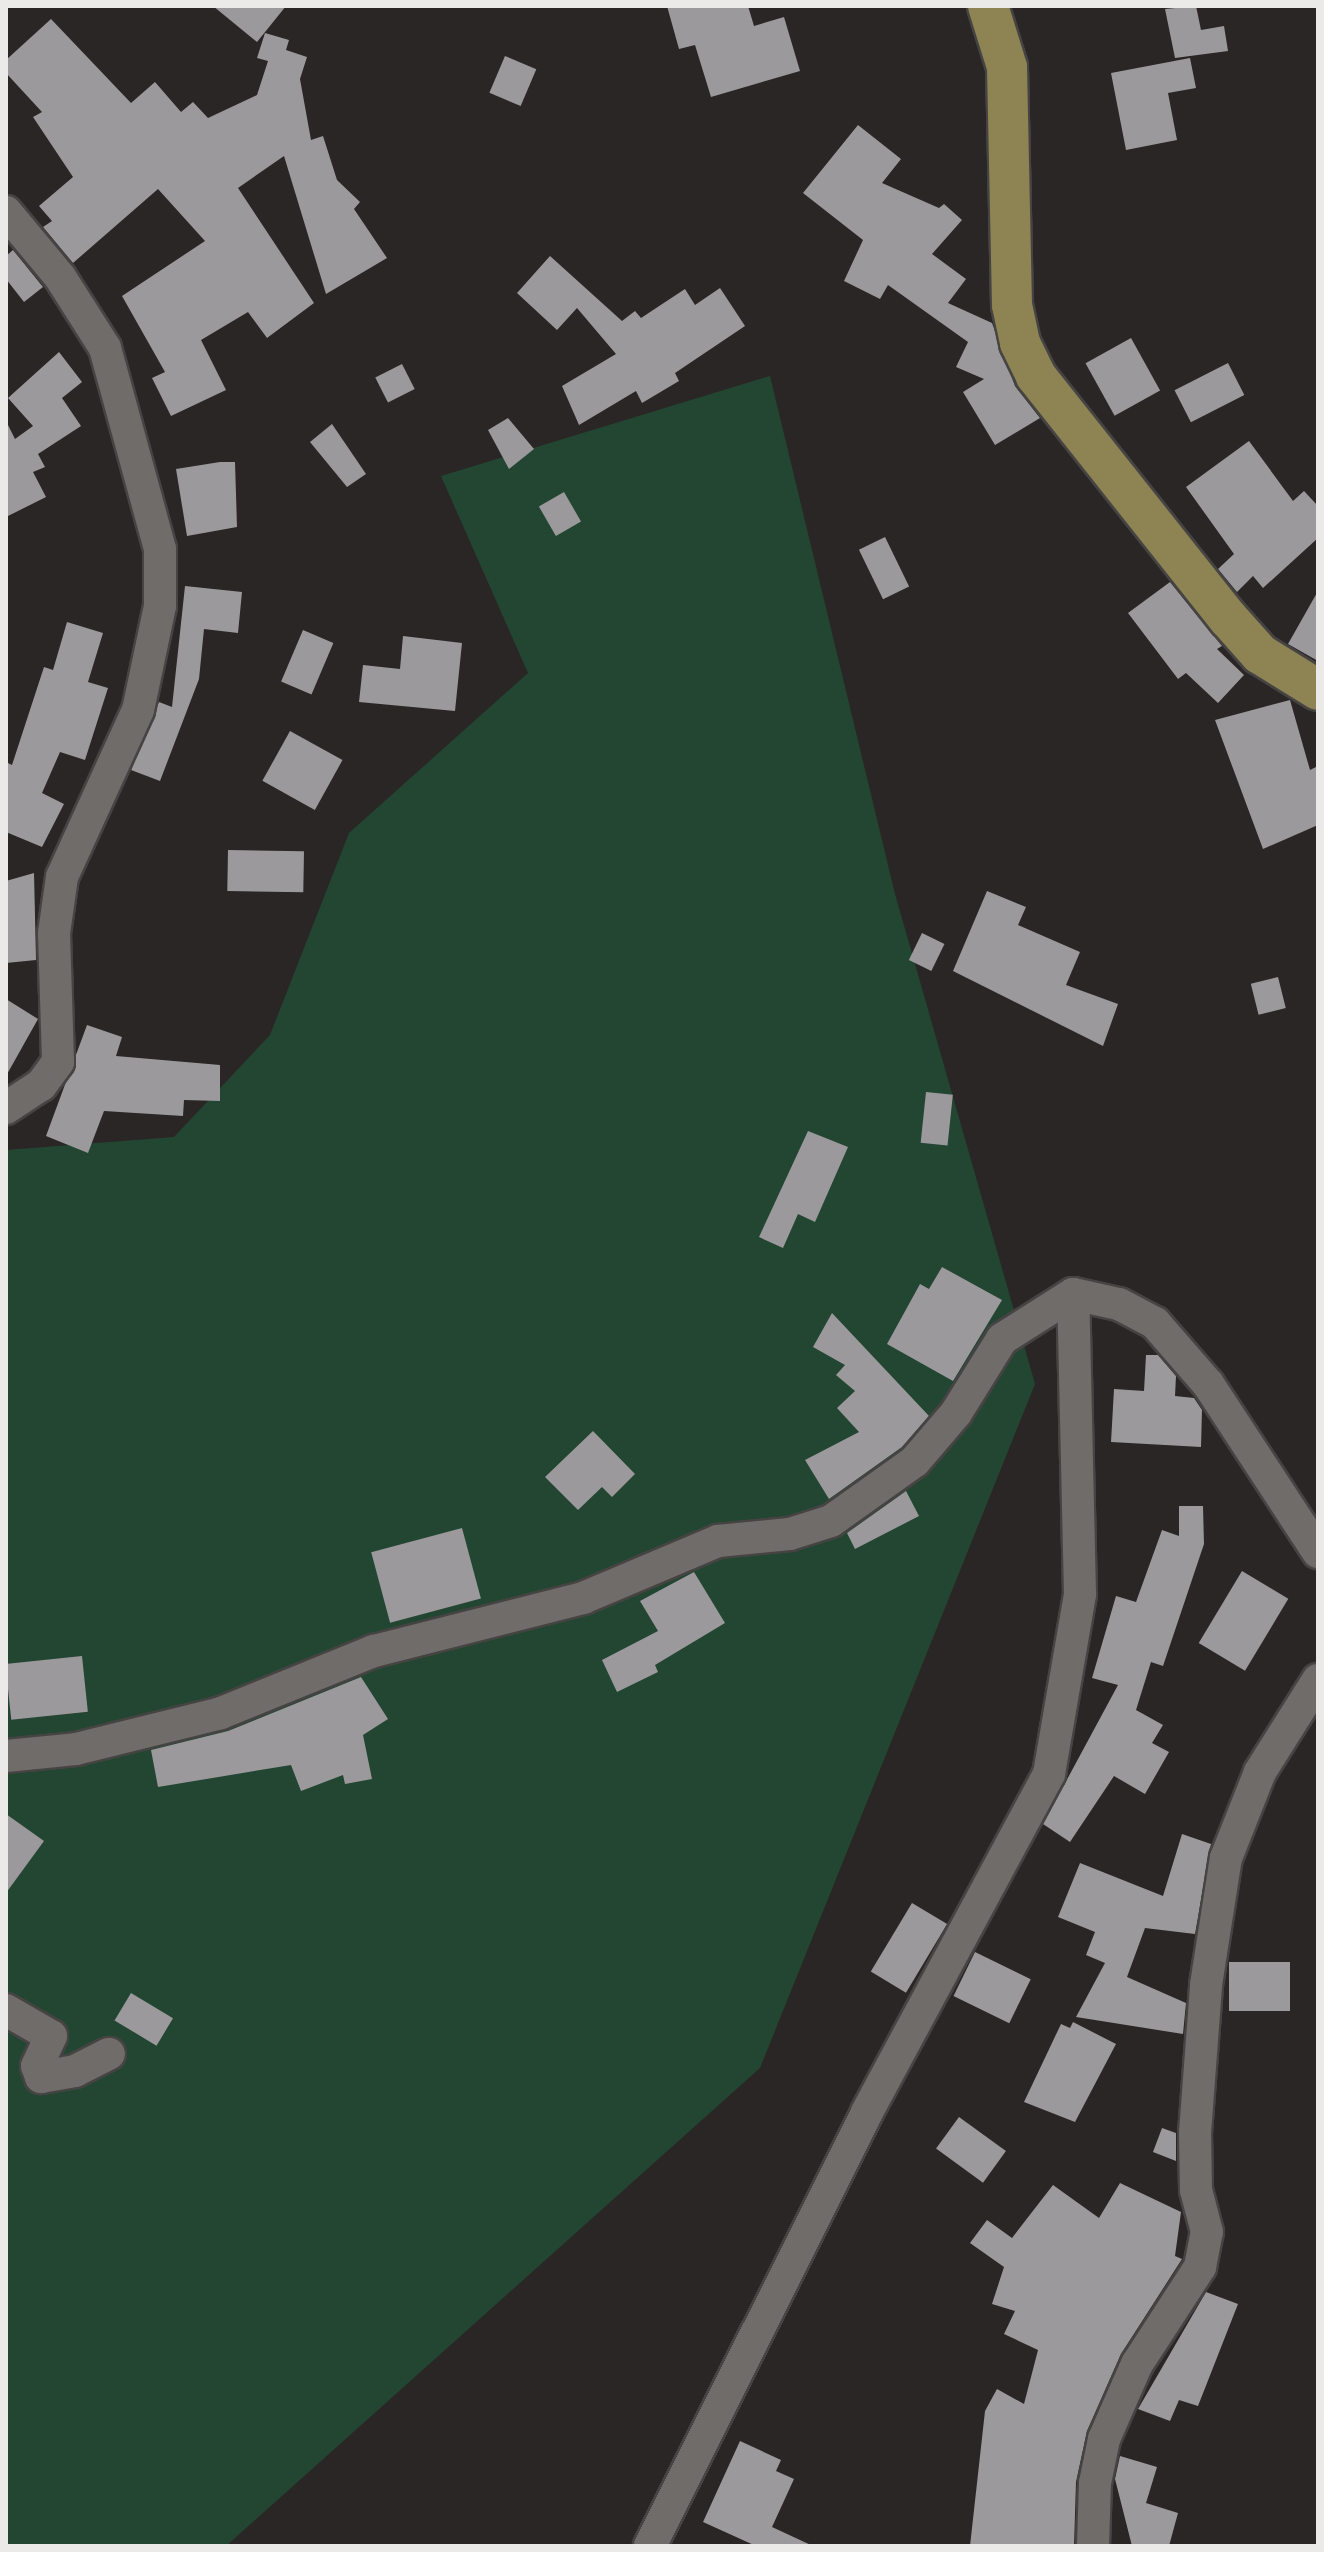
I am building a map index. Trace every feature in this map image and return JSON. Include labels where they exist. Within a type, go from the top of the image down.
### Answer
[{"type":"main road","points":[[988,6],[1007,67],[1012,305],[1020,343],[1036,376],[1228,618],[1260,654],[1318,690]]},
{"type":"street","points":[[6,212],[60,277],[105,348],[160,549],[160,606],[138,710],[62,877],[54,933],[58,1062],[41,1085],[6,1108]]},
{"type":"street","points":[[6,1756],[76,1749],[221,1713],[374,1651],[583,1598],[718,1541],[790,1534],[831,1521],[915,1461],[956,1413],[1002,1339],[1073,1294],[1119,1304],[1155,1323],[1208,1384],[1318,1552]]},
{"type":"street","points":[[650,2546],[867,2112],[1049,1774],[1080,1594],[1073,1294]]},
{"type":"street","points":[[1093,2546],[1095,2483],[1104,2439],[1137,2364],[1200,2267],[1207,2232],[1196,2190],[1195,2133],[1206,1985],[1226,1858],[1260,1772],[1318,1680]]},
{"type":"street","points":[[6,2010],[51,2036],[37,2066],[41,2077],[75,2071],[109,2054]]},
{"type":"green space","points":[[770,376],[895,894],[1035,1384],[760,2068],[226,2546],[6,2546],[6,1150],[174,1137],[270,1035],[349,833],[528,673],[441,476]]},
{"type":"building","points":[[213,6],[286,6],[257,42]]},
{"type":"building","points":[[667,6],[748,6],[754,26],[784,17],[800,71],[711,97],[695,45],[679,49]]},
{"type":"building","points":[[1196,6],[1201,30],[1224,26],[1228,51],[1175,58],[1165,9]]},
{"type":"building","points":[[51,19],[131,103],[155,82],[181,112],[193,102],[208,118],[257,95],[268,61],[257,58],[265,33],[289,40],[286,50],[307,57],[300,79],[311,140],[323,136],[337,180],[360,202],[354,209],[387,258],[326,294],[284,156],[238,188],[314,303],[267,338],[248,312],[201,340],[226,390],[171,416],[152,378],[165,372],[122,296],[205,241],[158,189],[73,263],[43,227],[52,221],[39,206],[73,177],[33,117],[42,112],[6,73],[6,60]]},
{"type":"building","points":[[505,56],[536,69],[521,106],[489,93]]},
{"type":"building","points":[[1190,58],[1196,88],[1168,93],[1177,140],[1126,150],[1111,73]]},
{"type":"building","points":[[858,125],[901,159],[882,183],[939,208],[944,204],[962,220],[932,254],[966,279],[948,303],[992,323],[1015,386],[1040,418],[995,445],[963,392],[984,379],[956,367],[968,342],[888,285],[880,299],[844,281],[863,240],[803,193]]},
{"type":"building","points":[[13,250],[43,287],[24,302],[6,279],[6,256]]},
{"type":"building","points":[[550,256],[622,321],[635,311],[641,318],[685,289],[695,305],[720,288],[745,326],[675,373],[679,381],[642,403],[636,391],[579,425],[562,386],[616,354],[577,308],[557,330],[517,293]]},
{"type":"building","points":[[1131,338],[1160,390],[1115,416],[1086,363]]},
{"type":"building","points":[[59,352],[82,382],[62,398],[81,426],[38,454],[45,467],[33,472],[46,497],[6,517],[6,421],[15,439],[33,426],[8,398]]},
{"type":"building","points":[[1228,363],[1244,395],[1191,422],[1175,390]]},
{"type":"building","points":[[402,364],[415,389],[388,403],[375,378]]},
{"type":"building","points":[[508,418],[534,449],[509,469],[488,430]]},
{"type":"building","points":[[332,424],[366,474],[347,487],[310,442]]},
{"type":"building","points":[[1249,441],[1293,501],[1304,491],[1318,506],[1318,538],[1263,588],[1253,576],[1237,592],[1218,569],[1234,554],[1186,487]]},
{"type":"building","points":[[235,462],[237,527],[187,536],[176,469]]},
{"type":"building","points":[[564,492],[581,521],[556,536],[539,506]]},
{"type":"building","points":[[885,537],[909,586],[883,599],[859,550]]},
{"type":"building","points":[[1170,582],[1222,646],[1217,649],[1244,675],[1218,703],[1186,673],[1178,679],[1128,613]]},
{"type":"building","points":[[185,586],[242,592],[238,633],[204,629],[199,679],[160,781],[131,770],[159,702],[172,707]]},
{"type":"building","points":[[1318,591],[1318,661],[1288,644]]},
{"type":"building","points":[[67,622],[103,633],[88,682],[108,688],[85,760],[60,752],[42,793],[64,804],[42,847],[6,832],[6,762],[12,765],[44,667],[53,670]]},
{"type":"building","points":[[303,630],[333,643],[311,694],[281,682]]},
{"type":"building","points":[[403,636],[462,643],[455,711],[359,702],[363,665],[400,669]]},
{"type":"building","points":[[1290,700],[1310,770],[1318,766],[1318,825],[1263,849],[1215,720]]},
{"type":"building","points":[[290,731],[342,760],[315,810],[262,781]]},
{"type":"building","points":[[228,850],[304,851],[303,892],[227,891]]},
{"type":"building","points":[[34,873],[36,960],[6,963],[6,881]]},
{"type":"building","points":[[987,891],[1026,907],[1018,925],[1080,952],[1066,985],[1118,1004],[1103,1046],[953,971]]},
{"type":"building","points":[[922,933],[944,944],[931,971],[909,960]]},
{"type":"building","points":[[1278,977],[1286,1008],[1259,1015],[1251,984]]},
{"type":"building","points":[[6,999],[38,1019],[6,1076]]},
{"type":"building","points":[[87,1025],[122,1037],[116,1056],[220,1065],[220,1101],[184,1100],[183,1116],[104,1111],[88,1153],[46,1136]]},
{"type":"building","points":[[926,1092],[953,1095],[948,1146],[921,1143]]},
{"type":"building","points":[[808,1131],[848,1147],[815,1222],[798,1214],[783,1248],[759,1237]]},
{"type":"building","points":[[942,1267],[1002,1300],[953,1381],[887,1344],[920,1284],[929,1289]]},
{"type":"building","points":[[832,1313],[929,1416],[902,1447],[829,1499],[805,1460],[859,1432],[837,1408],[855,1391],[836,1375],[845,1365],[813,1347]]},
{"type":"building","points":[[1146,1355],[1158,1355],[1176,1376],[1175,1396],[1194,1398],[1202,1410],[1201,1447],[1111,1442],[1114,1389],[1144,1391]]},
{"type":"building","points":[[593,1431],[635,1474],[612,1497],[602,1487],[578,1510],[545,1477]]},
{"type":"building","points":[[906,1491],[919,1516],[855,1549],[847,1533]]},
{"type":"building","points":[[1179,1506],[1203,1506],[1204,1544],[1163,1666],[1151,1662],[1136,1710],[1163,1725],[1152,1743],[1169,1752],[1145,1794],[1114,1776],[1070,1842],[1043,1824],[1118,1685],[1092,1678],[1116,1596],[1136,1602],[1162,1530],[1179,1536]]},
{"type":"building","points":[[462,1528],[481,1599],[390,1623],[371,1552]]},
{"type":"building","points":[[1242,1571],[1288,1599],[1245,1671],[1199,1643]]},
{"type":"building","points":[[694,1572],[725,1623],[655,1665],[658,1672],[617,1692],[602,1660],[658,1631],[640,1601]]},
{"type":"building","points":[[82,1656],[88,1712],[11,1720],[6,1664]]},
{"type":"building","points":[[361,1677],[388,1719],[363,1735],[372,1779],[345,1784],[343,1775],[301,1791],[291,1765],[158,1787],[151,1750],[228,1731]]},
{"type":"building","points":[[6,1814],[44,1841],[6,1893]]},
{"type":"building","points":[[1182,1834],[1211,1844],[1195,1934],[1145,1928],[1127,1977],[1186,2003],[1183,2034],[1076,2017],[1105,1963],[1086,1955],[1095,1932],[1058,1917],[1080,1863],[1163,1896]]},
{"type":"building","points":[[912,1903],[947,1924],[906,1993],[871,1972]]},
{"type":"building","points":[[975,1952],[1031,1979],[1009,2023],[954,1996]]},
{"type":"building","points":[[1229,1962],[1290,1962],[1290,2011],[1229,2011]]},
{"type":"building","points":[[131,1993],[173,2018],[157,2046],[115,2020]]},
{"type":"building","points":[[1073,2022],[1116,2044],[1075,2122],[1024,2102],[1061,2024],[1070,2028]]},
{"type":"building","points":[[959,2117],[1006,2151],[983,2183],[936,2149]]},
{"type":"building","points":[[1162,2128],[1176,2133],[1176,2161],[1153,2152]]},
{"type":"building","points":[[1120,2183],[1181,2212],[1175,2256],[1182,2259],[1121,2354],[1087,2431],[1076,2482],[1074,2546],[970,2546],[985,2411],[997,2389],[1024,2404],[1038,2350],[1004,2334],[1015,2311],[992,2304],[1004,2267],[970,2243],[987,2220],[1012,2238],[1053,2185],[1099,2218]]},
{"type":"building","points":[[1206,2292],[1238,2304],[1198,2406],[1179,2400],[1170,2421],[1138,2409]]},
{"type":"building","points":[[740,2441],[781,2460],[776,2471],[794,2479],[772,2527],[813,2546],[756,2546],[703,2522]]},
{"type":"building","points":[[1120,2456],[1157,2467],[1146,2503],[1178,2513],[1169,2546],[1132,2546],[1115,2479]]}]
